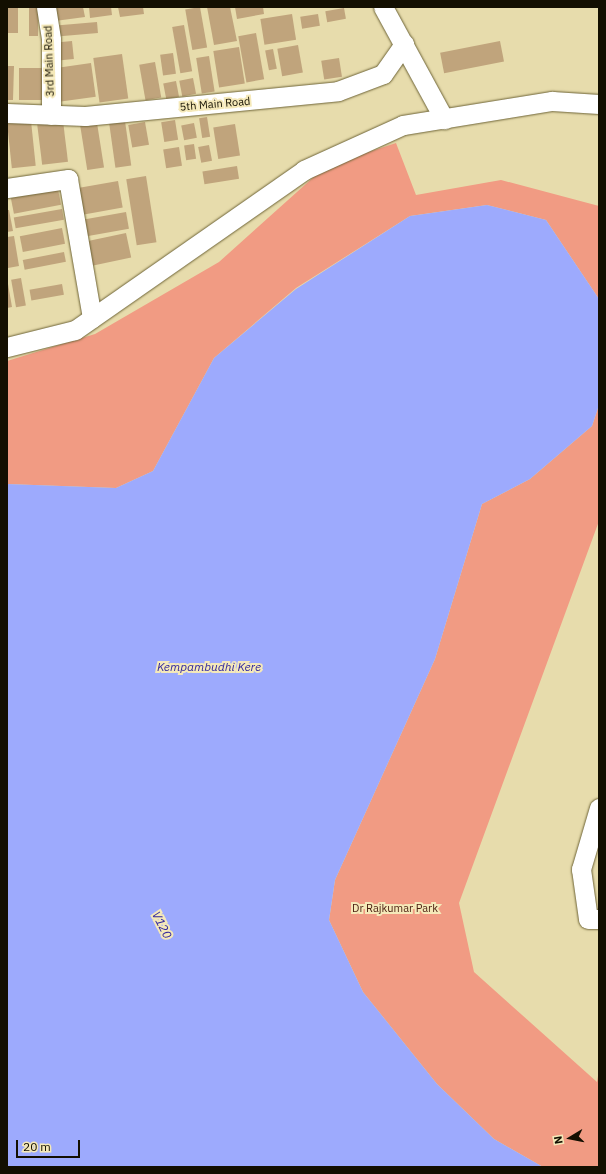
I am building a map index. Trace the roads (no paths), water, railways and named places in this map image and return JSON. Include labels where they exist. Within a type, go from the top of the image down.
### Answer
[{"type":"street","name":"3rd Main Road","points":[[46,7],[51,40],[51,115]]},
{"type":"street","points":[[383,7],[444,119]]},
{"type":"street","name":"5th Main Road","points":[[7,113],[85,116],[338,91],[383,74],[404,44]]},
{"type":"street","points":[[7,347],[75,330],[304,170],[403,126],[552,101],[599,104]]},
{"type":"street","points":[[7,188],[68,179],[92,318]]},
{"type":"street","points":[[599,808],[581,869],[588,919],[599,919]]},
{"type":"water","name":"Kempambudhi Kere","points":[[487,205],[546,220],[599,299],[599,405],[592,426],[530,479],[482,504],[435,659],[335,880],[329,920],[363,992],[437,1084],[494,1139],[543,1167],[7,1167],[7,484],[116,488],[153,471],[214,358],[296,289],[410,216]]},
{"type":"park label","name":"Dr Rajkumar Park","points":[[395,908]]},
{"type":"water label","name":"V120","points":[[162,925]]}]
